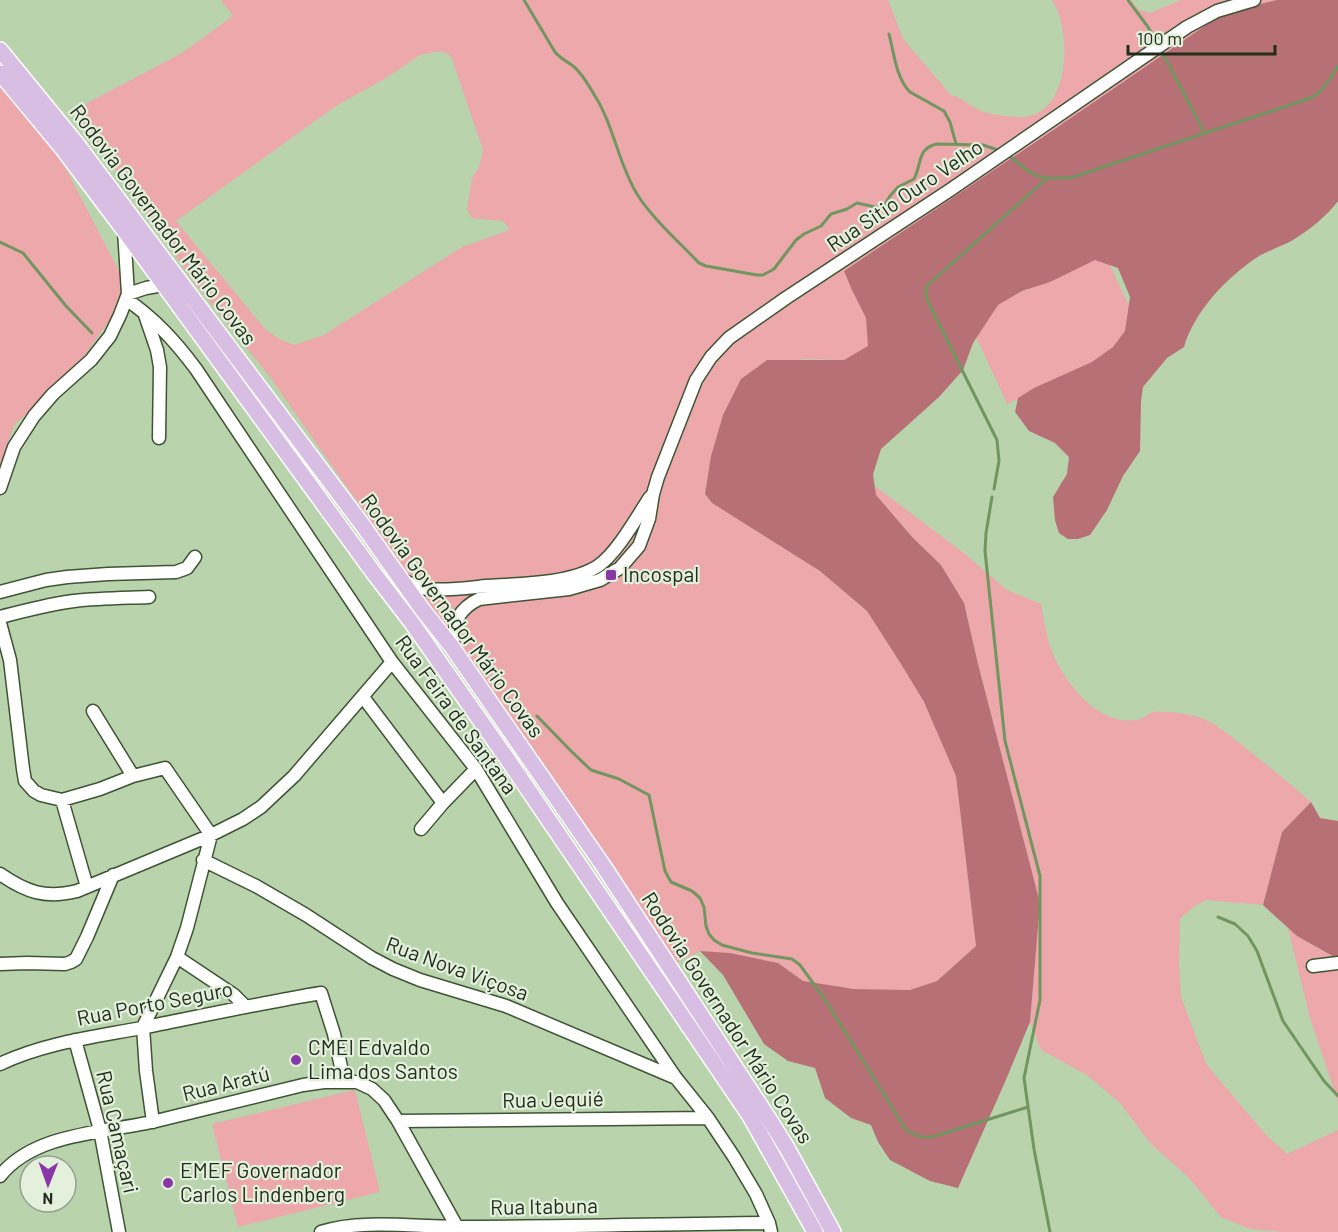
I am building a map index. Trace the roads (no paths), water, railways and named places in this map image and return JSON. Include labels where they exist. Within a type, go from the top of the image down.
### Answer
[{"type":"main road","name":"Rodovia Governador Mário Covas","points":[[0,50],[76,143],[452,647],[602,864],[769,1119],[833,1232]]},
{"type":"main road","name":"Rodovia Governador Mário Covas","points":[[0,73],[63,148],[359,554],[412,623],[750,1116],[815,1232]]},
{"type":"street","name":"Rua Sitio Ouro Velho","points":[[452,647],[456,621],[467,605],[479,599],[568,589],[600,580],[620,568],[639,546],[649,519],[653,494],[696,380],[711,357],[729,339],[752,321],[950,190],[1187,27],[1217,11],[1254,0]]},
{"type":"street","points":[[0,488],[14,447],[34,416],[53,394],[91,360],[110,336],[127,296],[124,230]]},
{"type":"street","points":[[127,296],[146,288],[163,285]]},
{"type":"street","name":"Rua Feira de Santana","points":[[127,296],[174,341],[196,369],[392,662],[476,769],[557,903],[676,1078],[708,1118],[734,1157],[756,1194],[770,1228]]},
{"type":"street","points":[[143,311],[154,339],[160,367],[159,438]]},
{"type":"street","name":"Rua Sitio Ouro Velho","points":[[400,578],[425,589],[446,589],[537,582],[581,574],[600,564],[609,556],[653,494]]},
{"type":"street","points":[[0,592],[67,577],[108,573],[176,572],[187,568],[195,557]]},
{"type":"street","points":[[0,617],[34,608],[98,598],[149,597]]},
{"type":"street","points":[[0,623],[10,660],[26,781],[34,791],[62,800],[133,776],[165,768],[211,835]]},
{"type":"street","points":[[0,874],[24,889],[43,894],[69,893],[211,835],[243,819],[261,807],[294,776],[392,662]]},
{"type":"street","points":[[363,697],[443,803]]},
{"type":"street","points":[[93,711],[133,776]]},
{"type":"street","points":[[421,829],[476,769]]},
{"type":"street","points":[[62,800],[87,887]]},
{"type":"street","points":[[153,1122],[143,1027],[177,957],[187,928],[211,835]]},
{"type":"street","name":"Rua Nova Viçosa","points":[[203,860],[256,886],[393,969],[420,980],[506,1006],[676,1078]]},
{"type":"street","points":[[0,964],[71,962],[76,958],[84,943],[113,875]]},
{"type":"street","points":[[177,957],[234,994],[245,1006]]},
{"type":"street","points":[[1313,966],[1338,963]]},
{"type":"street","name":"Rua Porto Seguro","points":[[0,1064],[17,1056],[75,1040],[321,993],[334,1035],[344,1081]]},
{"type":"street","name":"Rua Camaçari","points":[[75,1040],[100,1130],[119,1232]]},
{"type":"street","name":"Rua Aratú","points":[[0,1176],[15,1160],[28,1152],[44,1145],[100,1130],[153,1122],[303,1085],[324,1082],[357,1082],[372,1089],[384,1100],[398,1121],[457,1230]]},
{"type":"street","name":"Rua Jequié","points":[[398,1121],[708,1118]]},
{"type":"street","name":"Rua Itabuna","points":[[321,1232],[347,1226],[457,1230],[770,1228]]},
{"type":"waterway","points":[[524,0],[555,52],[579,72],[595,96],[607,120],[625,170],[643,203],[699,263],[706,266],[763,275],[774,269],[796,240],[821,226],[831,214],[857,203],[880,208],[884,206],[898,187],[914,179],[923,153],[931,146],[937,144],[983,145],[1001,151]]},
{"type":"waterway","points":[[1128,0],[1157,43]]},
{"type":"waterway","points":[[889,34],[896,65],[905,86],[910,92],[944,111],[950,122],[956,144]]},
{"type":"waterway","points":[[1161,50],[1205,134]]},
{"type":"waterway","points":[[1008,155],[1037,176],[1044,178],[1073,177],[1311,98],[1322,90],[1338,66]]},
{"type":"waterway","points":[[994,489],[999,461],[997,440],[928,302],[926,291],[928,285],[1046,179]]},
{"type":"waterway","points":[[0,242],[23,253],[66,306],[92,333]]},
{"type":"waterway","points":[[992,497],[985,551],[1005,741],[1040,876],[1040,1000],[1024,1078],[1034,1149],[1050,1232]]},
{"type":"waterway","points":[[537,716],[591,770],[619,779],[649,795],[665,871],[671,882],[692,891],[700,898],[709,934],[722,945],[752,953],[792,959],[800,965],[826,1001],[906,1130],[920,1137],[932,1137],[1028,1107]]},
{"type":"waterway","points":[[1218,917],[1235,924],[1248,936],[1257,951],[1283,1021],[1324,1081],[1338,1096]]},
{"type":"place","name":"Incospal","points":[[611,575]]},
{"type":"place","name":"CMEI Edvaldo Lima dos Santos","points":[[296,1060]]},
{"type":"place","name":"EMEF Governador Carlos Lindenberg","points":[[168,1183]]}]
